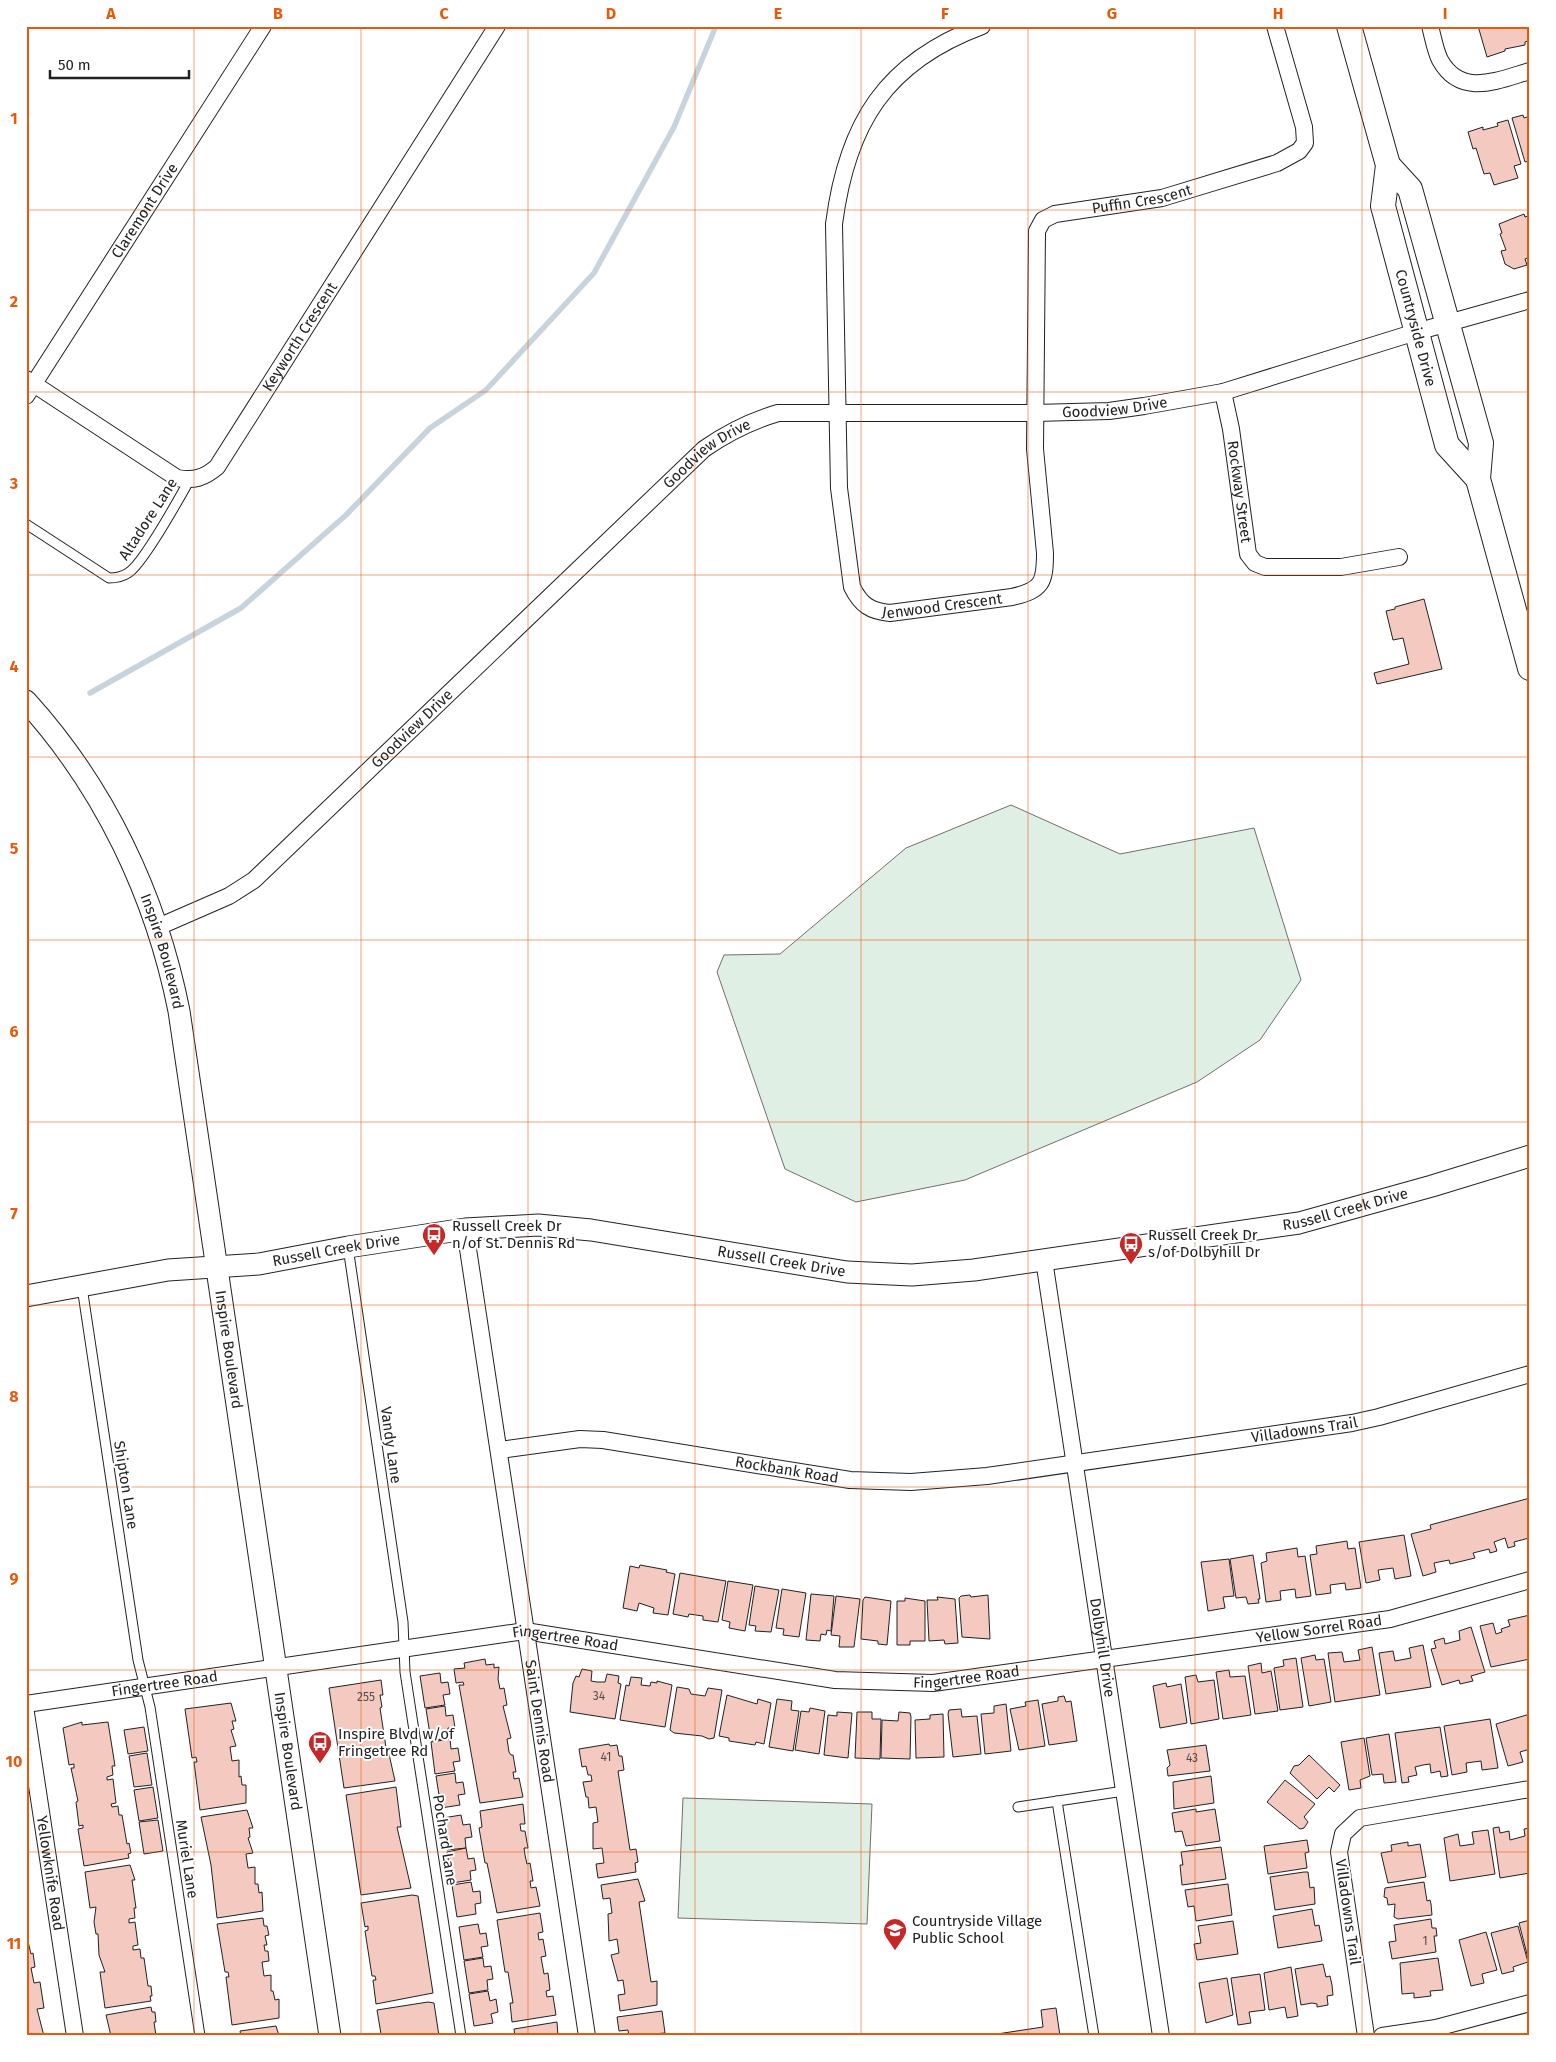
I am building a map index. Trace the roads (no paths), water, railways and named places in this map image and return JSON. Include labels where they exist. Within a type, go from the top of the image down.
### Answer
[{"type":"main road","name":"Countryside Drive","points":[[1349,26],[1388,165],[1383,206],[1446,445],[1478,479]]},
{"type":"main road","name":"Countryside Drive","points":[[1388,165],[1410,189],[1482,443],[1478,479],[1530,668]]},
{"type":"street","name":"Claremont Drive","points":[[29,386],[263,26]]},
{"type":"street","name":"Keyworth Crescent","points":[[190,480],[199,479],[217,466],[496,26]]},
{"type":"street","points":[[836,413],[834,224],[839,186],[849,150],[865,118],[887,86],[918,60],[952,38],[982,26]]},
{"type":"street","name":"Puffin Crescent","points":[[1035,413],[1036,232],[1043,220],[1069,210],[1162,198],[1277,163],[1299,151],[1305,143],[1304,127],[1275,26]]},
{"type":"street","points":[[1430,26],[1439,58],[1448,72],[1458,79],[1472,84],[1483,84],[1530,71]]},
{"type":"street","name":"Goodview Drive","points":[[158,927],[229,896],[254,880],[704,449],[727,434],[758,419],[778,413],[1035,413],[1109,411],[1223,392],[1416,332],[1530,300]]},
{"type":"street","points":[[29,386],[177,478],[190,480]]},
{"type":"street","name":"Rockway Street","points":[[1223,392],[1231,429],[1248,554],[1255,564],[1265,567],[1341,567],[1399,557]]},
{"type":"street","name":"Jenwood Crescent","points":[[836,413],[838,488],[852,587],[858,599],[866,608],[890,613],[1012,597],[1031,593],[1039,587],[1044,574],[1045,553],[1035,449],[1035,413]]},
{"type":"street","name":"Inspire Boulevard","points":[[26,701],[79,766],[106,810],[136,872],[158,927],[169,963],[179,1011],[330,2036]]},
{"type":"street","name":"Russell Creek Drive","points":[[26,1296],[168,1270],[259,1264],[348,1247],[465,1229],[538,1225],[591,1230],[848,1272],[912,1275],[974,1270],[1299,1223],[1432,1186],[1530,1156]]},
{"type":"street","name":"Saint Dennis Road","points":[[465,1229],[500,1450],[525,1631],[587,2036]]},
{"type":"street","name":"Dolbyhill Drive","points":[[1044,1260],[1161,2036]]},
{"type":"street","name":"Villadowns Trail","points":[[1075,1464],[1352,1423],[1530,1374]]},
{"type":"street","name":"Rockbank Road","points":[[500,1450],[580,1440],[603,1440],[817,1475],[867,1480],[947,1480],[1075,1464]]},
{"type":"street","name":"Yellow Sorrel Road","points":[[1104,1660],[1390,1619],[1530,1580]]},
{"type":"street","name":"Fingertree Road","points":[[26,1704],[525,1631],[835,1680],[933,1683],[1104,1660]]},
{"type":"street","name":"Yellowknife Road","points":[[26,1713],[75,2036]]},
{"type":"street","name":"Villadowns Trail","points":[[1366,2036],[1339,1852],[1343,1834],[1360,1818],[1530,1789]]},
{"type":"street","points":[[1382,2036],[1436,2028],[1530,2003]]},
{"type":"lane","name":"Altadore Lane","points":[[26,524],[109,578],[119,578],[133,569],[190,480]]},
{"type":"lane","name":"Vandy Lane","points":[[348,1247],[402,1612],[404,1648]]},
{"type":"lane","name":"Shipton Lane","points":[[82,1287],[138,1660],[146,1687]]},
{"type":"lane","name":"Pochard Lane","points":[[404,1648],[406,1672],[461,2036]]},
{"type":"lane","name":"Muriel Lane","points":[[146,1687],[200,2036]]},
{"type":"lane","points":[[1018,1807],[1124,1791]]},
{"type":"lane","points":[[1057,1801],[1094,2036]]},
{"type":"waterway","points":[[90,693],[241,608],[346,515],[430,428],[486,390],[594,273],[674,127],[716,26]]},
{"type":"place","name":"Russell Creek Dr n/of St. Dennis Rd","points":[[434,1256]]},
{"type":"place","name":"Russell Creek Dr s/of Dolbyhill Dr","points":[[1131,1265]]},
{"type":"place","name":"Inspire Blvd w/of Fringetree Rd","points":[[320,1764]]},
{"type":"place","name":"Countryside Village Public School","points":[[895,1951]]}]
